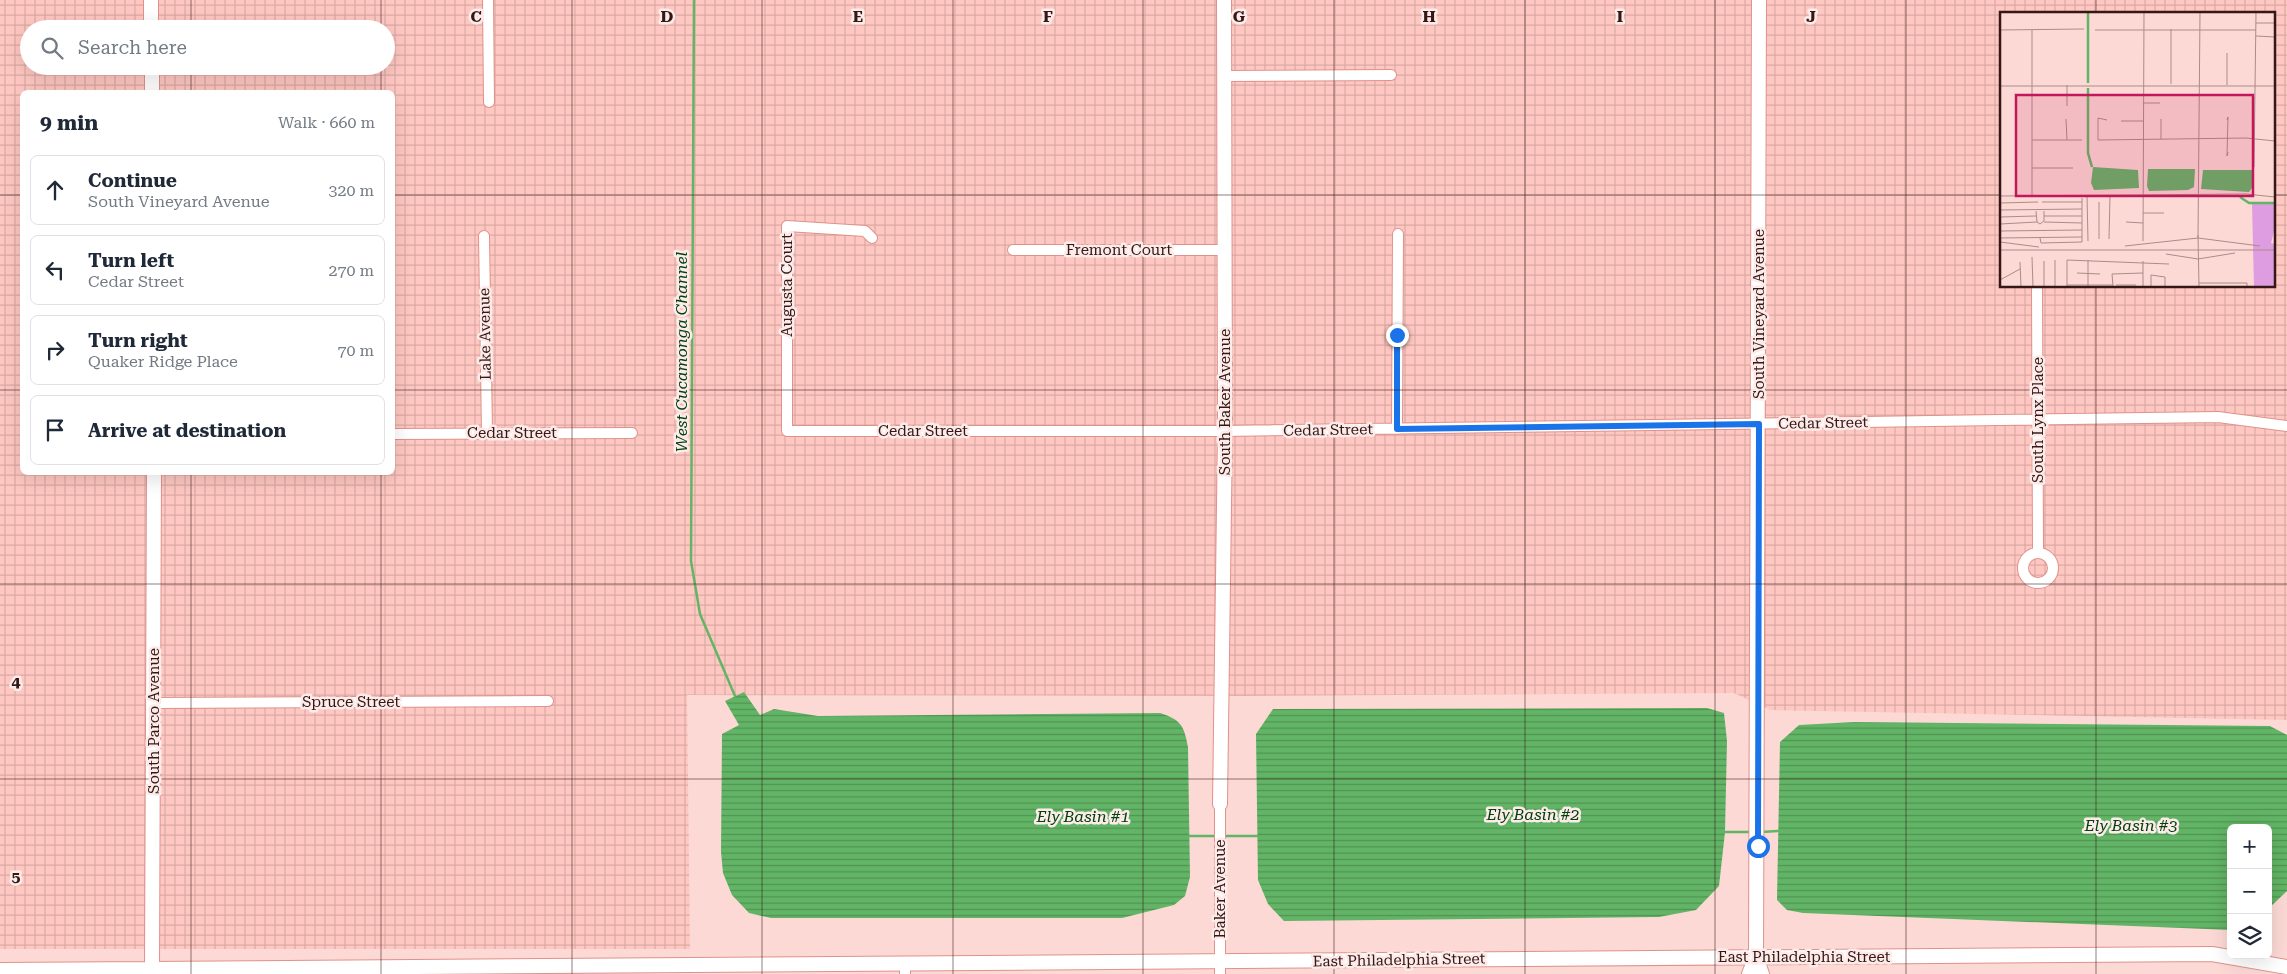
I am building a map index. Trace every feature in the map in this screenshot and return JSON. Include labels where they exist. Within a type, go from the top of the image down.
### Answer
[{"type":"street","points":[[151,0],[151,20]]},
{"type":"street","points":[[488,0],[489,102]]},
{"type":"street","name":"South Baker Avenue","points":[[1220,804],[1225,431],[1224,0]]},
{"type":"street","name":"South Vineyard Avenue","points":[[1759,0],[1758,846],[1756,957],[1762,974]]},
{"type":"street","points":[[152,75],[152,90]]},
{"type":"street","points":[[1225,76],[1391,75]]},
{"type":"street","name":"Augusta Court","points":[[788,432],[787,226],[865,232],[872,238]]},
{"type":"street","points":[[1397,429],[1398,234]]},
{"type":"street","name":"Lake Avenue","points":[[484,236],[487,433]]},
{"type":"street","name":"Fremont Court","points":[[1013,250],[1225,250]]},
{"type":"street","name":"South Lynx Place","points":[[2038,288],[2038,553]]},
{"type":"street","name":"Cedar Street","points":[[788,432],[1225,431],[2218,417],[2287,426]]},
{"type":"street","name":"Cedar Street","points":[[395,434],[632,433]]},
{"type":"street","name":"South Parco Avenue","points":[[152,969],[154,475]]},
{"type":"street","name":"Spruce Street","points":[[154,703],[548,701]]},
{"type":"street","name":"Baker Avenue","points":[[1220,804],[1220,968]]},
{"type":"street","name":"East Philadelphia Street","points":[[0,970],[152,969],[228,972],[1220,968],[1756,957],[2212,954],[2287,967]]},
{"type":"street","name":"South Vineyard Avenue","points":[[1749,974],[1756,957]]},
{"type":"shaded area","points":[[0,0],[2287,0],[2287,720],[1770,710],[1734,693],[1245,696],[687,695],[690,949],[0,949]]},
{"type":"water","name":"Ely Basin #1","points":[[744,692],[760,715],[774,709],[818,716],[1160,713],[1173,718],[1183,728],[1188,747],[1190,877],[1185,896],[1174,905],[1122,918],[771,918],[749,913],[732,895],[723,873],[721,852],[722,734],[739,725],[725,701]]},
{"type":"water","name":"Ely Basin #2","points":[[1707,708],[1724,713],[1727,741],[1725,832],[1719,886],[1696,910],[1659,917],[1284,921],[1268,904],[1258,880],[1256,734],[1273,709]]},
{"type":"water","name":"Ely Basin #3","points":[[1854,722],[2270,726],[2287,735],[2287,891],[2272,905],[2272,824],[2227,824],[2227,930],[1803,913],[1787,910],[1777,900],[1780,742],[1799,725]]},
{"type":"waterway","name":"West Cucamonga Channel","points":[[694,0],[691,561],[700,614],[735,696]]},
{"type":"waterway","points":[[1761,832],[1778,831]]},
{"type":"waterway","points":[[1725,832],[1751,832]]},
{"type":"waterway","points":[[1189,836],[1218,836]]},
{"type":"waterway","points":[[1223,836],[1258,836]]},
{"type":"route","points":[[1397,335],[1397,429],[1759,424],[1758,846]]}]
